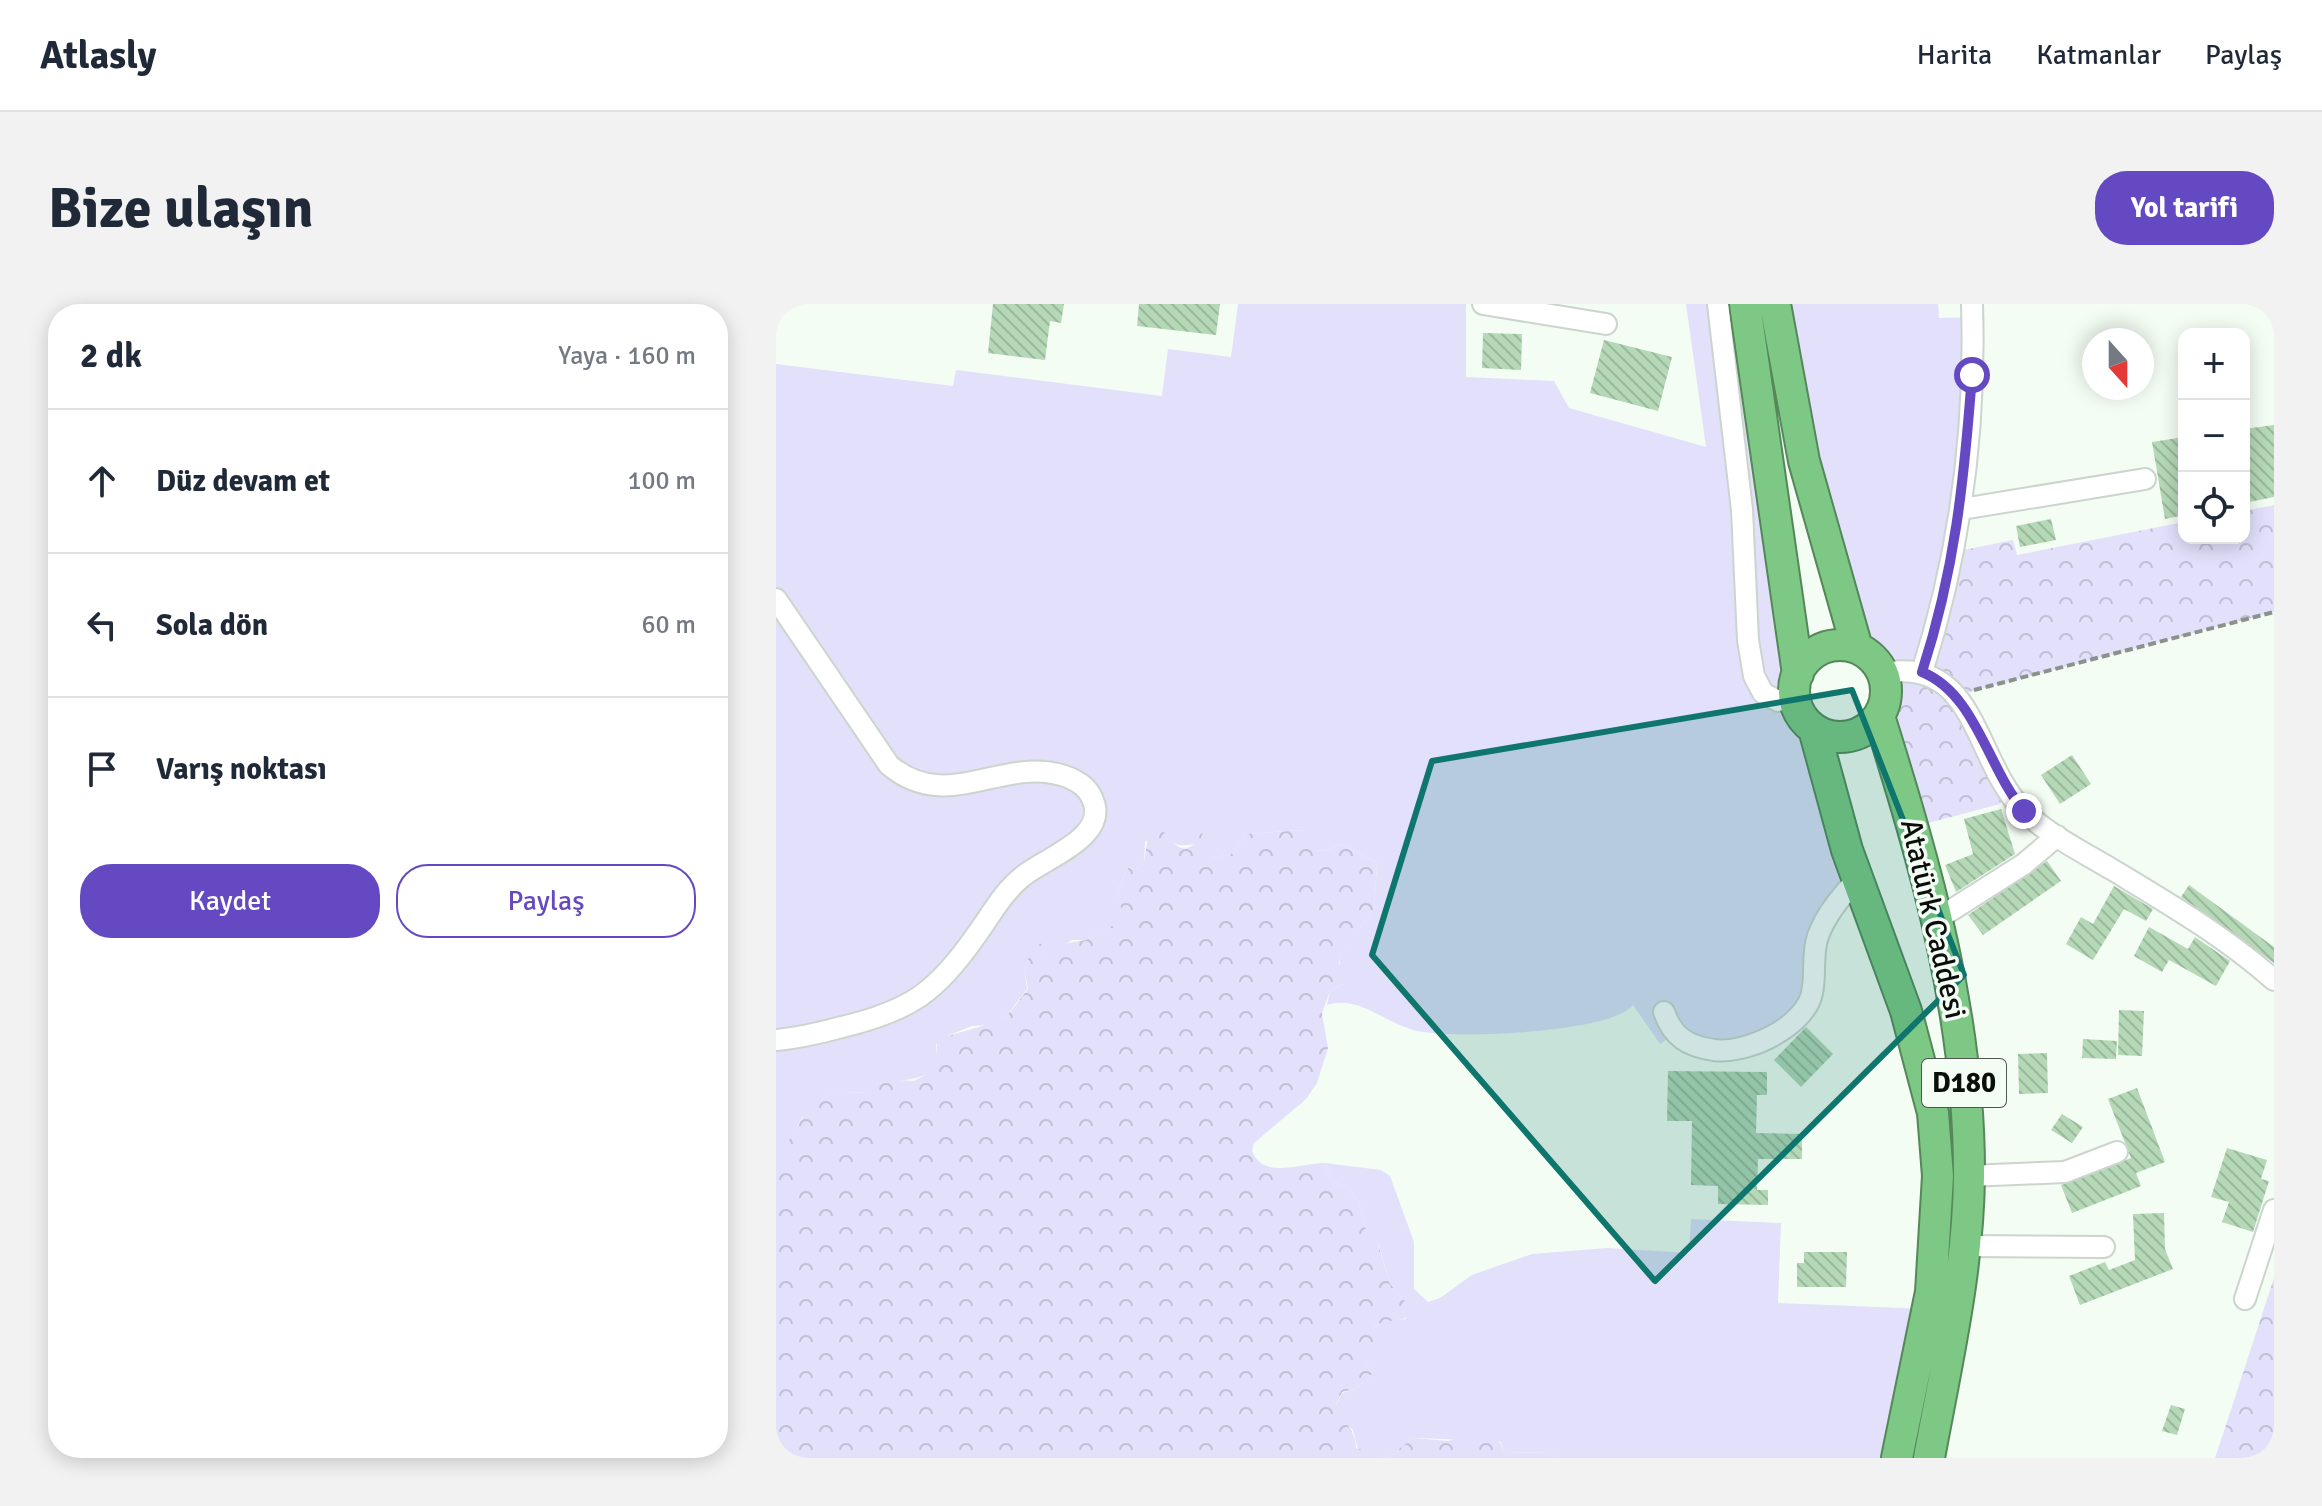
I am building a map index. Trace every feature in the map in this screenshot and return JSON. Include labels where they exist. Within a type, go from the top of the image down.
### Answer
[{"type":"highway","name":"Atatürk Caddesi","points":[[1745,304],[1801,714],[1814,729],[1856,880],[1923,1066],[1933,1113],[1938,1176],[1931,1292],[1897,1458]]},
{"type":"highway","points":[[1775,304],[1804,461],[1857,648]]},
{"type":"highway","points":[[1797,686],[1812,655],[1840,645],[1857,648],[1873,658],[1883,673]]},
{"type":"highway","name":"Atatürk Caddesi","points":[[1883,673],[1887,690],[1879,716],[1939,918],[1956,1001],[1969,1176],[1965,1246],[1929,1458]]},
{"type":"highway","points":[[1814,729],[1832,736],[1850,736],[1866,729],[1879,716]]},
{"type":"street","points":[[1483,304],[1606,324]]},
{"type":"street","points":[[1718,304],[1739,479],[1751,660],[1763,693],[1778,701],[1797,686]]},
{"type":"street","points":[[1922,672],[1943,607],[1962,509],[1974,360],[1972,304]]},
{"type":"street","points":[[1962,509],[2145,479]]},
{"type":"street","points":[[776,599],[889,765],[902,777],[929,787],[947,788],[994,776],[1064,776],[1081,783],[1095,804],[1094,817],[1084,835],[1020,878],[954,968],[914,1004],[867,1021],[776,1040]]},
{"type":"street","points":[[1883,673],[1922,672],[1940,680],[1957,695],[2010,794],[2024,811],[2057,836],[2210,928],[2274,980]]},
{"type":"street","points":[[1939,918],[2024,864],[2057,836]]},
{"type":"street","points":[[1664,1012],[1679,1039],[1698,1048],[1734,1049],[1774,1034],[1798,1017],[1810,1000],[1816,939],[1825,919],[1856,880]]},
{"type":"street","points":[[1969,1176],[2065,1172],[2117,1152]]},
{"type":"street","points":[[2245,1299],[2274,1210]]},
{"type":"street","points":[[1965,1246],[2104,1247]]},
{"type":"path","points":[[1957,695],[2274,612]]},
{"type":"highlighted area","points":[[1852,690],[1964,975],[1655,1281],[1372,955],[1432,761]]},
{"type":"green space","points":[[1238,304],[1466,304],[1466,377],[1554,381],[1569,408],[1706,447],[1686,304],[1745,304],[1795,694],[1807,722],[1856,880],[1838,901],[1810,1000],[1747,1046],[1675,1034],[1660,1044],[1633,1005],[1619,1015],[1564,1028],[1492,1034],[1413,1030],[1360,1006],[1327,1005],[1330,991],[1343,984],[1339,958],[1357,942],[1357,932],[1374,910],[1377,863],[1341,844],[1325,851],[1313,850],[1303,830],[1246,834],[1234,853],[1213,858],[1204,843],[1176,844],[1162,830],[1145,842],[1144,862],[1136,869],[1128,868],[1118,889],[1124,920],[1086,940],[1072,940],[1046,955],[1042,952],[1024,967],[1027,989],[1007,1015],[991,1025],[972,1026],[949,1035],[936,1044],[938,1069],[916,1078],[877,1083],[873,1090],[823,1098],[806,1113],[776,1162],[776,364],[953,386],[956,370],[1162,396],[1168,349],[1231,357]]},
{"type":"green space","points":[[1775,304],[1938,304],[1939,318],[1972,317],[1962,509],[1922,672],[1878,665],[1866,652]]},
{"type":"green space","points":[[2274,505],[2274,612],[1958,695],[2010,794],[2000,804],[1913,827],[1883,708],[1885,681],[1913,670],[1954,552],[2013,540],[2017,555],[2178,523],[2178,544],[2250,544],[2250,510]]},
{"type":"green space","points":[[1162,830],[1181,848],[1190,847],[1202,833],[1213,858],[1234,853],[1246,834],[1303,830],[1312,840],[1313,850],[1325,851],[1341,844],[1377,863],[1374,910],[1357,932],[1358,942],[1339,958],[1339,964],[1349,970],[1352,979],[1330,991],[1322,1013],[1328,1048],[1317,1083],[1306,1099],[1254,1143],[1252,1151],[1257,1160],[1274,1168],[1325,1163],[1331,1181],[1348,1188],[1359,1202],[1366,1230],[1377,1240],[1390,1284],[1411,1308],[1411,1315],[1374,1327],[1377,1345],[1365,1360],[1372,1374],[1355,1389],[1342,1392],[1336,1404],[1354,1436],[1356,1448],[1388,1458],[776,1458],[776,1162],[803,1117],[805,1108],[835,1094],[864,1092],[881,1079],[914,1081],[937,1069],[937,1040],[1003,1018],[1028,989],[1024,968],[1035,943],[1042,944],[1046,955],[1062,944],[1086,940],[1123,920],[1118,889],[1128,868],[1136,869],[1144,862],[1148,837]]},
{"type":"green space","points":[[1325,1163],[1381,1170],[1390,1176],[1414,1242],[1414,1289],[1428,1302],[1440,1298],[1472,1275],[1532,1254],[1607,1248],[1689,1253],[1691,1219],[1781,1223],[1778,1303],[1928,1309],[1897,1458],[1557,1458],[1555,1453],[1504,1452],[1500,1441],[1413,1438],[1388,1458],[1358,1450],[1353,1430],[1342,1420],[1336,1405],[1342,1393],[1355,1389],[1372,1374],[1365,1360],[1375,1340],[1374,1327],[1385,1321],[1406,1319],[1405,1301],[1390,1284],[1379,1245],[1366,1230],[1359,1202],[1348,1188],[1331,1181]]},
{"type":"green space","points":[[2274,1278],[2274,1458],[2215,1458],[2223,1434]]},
{"type":"green space","points":[[1472,1434],[1483,1439],[1497,1437],[1504,1452],[1555,1453],[1557,1458],[1388,1458],[1413,1438],[1448,1441]]},
{"type":"building","points":[[993,304],[1064,304],[1061,323],[1050,321],[1045,360],[988,353]]},
{"type":"building","points":[[1139,304],[1220,304],[1216,335],[1137,326]]},
{"type":"building","points":[[1483,333],[1522,334],[1521,370],[1482,368]]},
{"type":"building","points":[[1604,340],[1672,357],[1658,411],[1590,393]]},
{"type":"building","points":[[2274,425],[2274,497],[2250,502],[2250,472],[2250,428]]},
{"type":"building","points":[[2178,438],[2178,516],[2165,519],[2152,442]]},
{"type":"building","points":[[2051,519],[2056,540],[2020,547],[2016,526]]},
{"type":"building","points":[[2072,755],[2091,784],[2060,804],[2041,775]]},
{"type":"building","points":[[2001,809],[2015,854],[1956,892],[1945,865],[1973,854],[1964,819]]},
{"type":"building","points":[[2047,861],[2061,881],[1983,935],[1968,915]]},
{"type":"building","points":[[2189,885],[2274,947],[2274,963],[2181,897]]},
{"type":"building","points":[[2114,886],[2153,909],[2146,921],[2124,909],[2093,960],[2066,944],[2081,917],[2093,924]]},
{"type":"building","points":[[2149,927],[2188,949],[2195,937],[2230,961],[2216,986],[2169,960],[2162,972],[2134,956]]},
{"type":"building","points":[[2119,1010],[2144,1011],[2142,1056],[2118,1055]]},
{"type":"building","points":[[1806,1027],[1833,1054],[1801,1087],[1774,1060]]},
{"type":"building","points":[[2083,1039],[2117,1041],[2116,1059],[2082,1058]]},
{"type":"building","points":[[2047,1053],[2048,1093],[2019,1094],[2018,1054]]},
{"type":"building","points":[[1668,1071],[1767,1072],[1767,1095],[1757,1095],[1756,1133],[1802,1134],[1802,1159],[1758,1159],[1757,1190],[1768,1190],[1768,1205],[1718,1204],[1718,1186],[1691,1185],[1692,1121],[1667,1121]]},
{"type":"building","points":[[2137,1088],[2165,1162],[2136,1173],[2141,1186],[2072,1213],[2061,1185],[2131,1158],[2108,1099]]},
{"type":"building","points":[[2062,1114],[2083,1127],[2072,1143],[2051,1130]]},
{"type":"building","points":[[2227,1148],[2267,1160],[2261,1179],[2269,1181],[2253,1232],[2222,1222],[2229,1202],[2211,1197]]},
{"type":"building","points":[[2164,1213],[2165,1249],[2173,1269],[2080,1305],[2069,1276],[2105,1262],[2109,1270],[2135,1260],[2133,1214]]},
{"type":"building","points":[[1804,1252],[1847,1252],[1846,1287],[1797,1287],[1797,1263],[1804,1263]]},
{"type":"building","points":[[2171,1405],[2185,1409],[2177,1435],[2162,1431]]},
{"type":"route","points":[[1972,375],[1962,509],[1943,607],[1922,672],[1940,680],[1957,695],[1996,773],[2024,811]]}]
